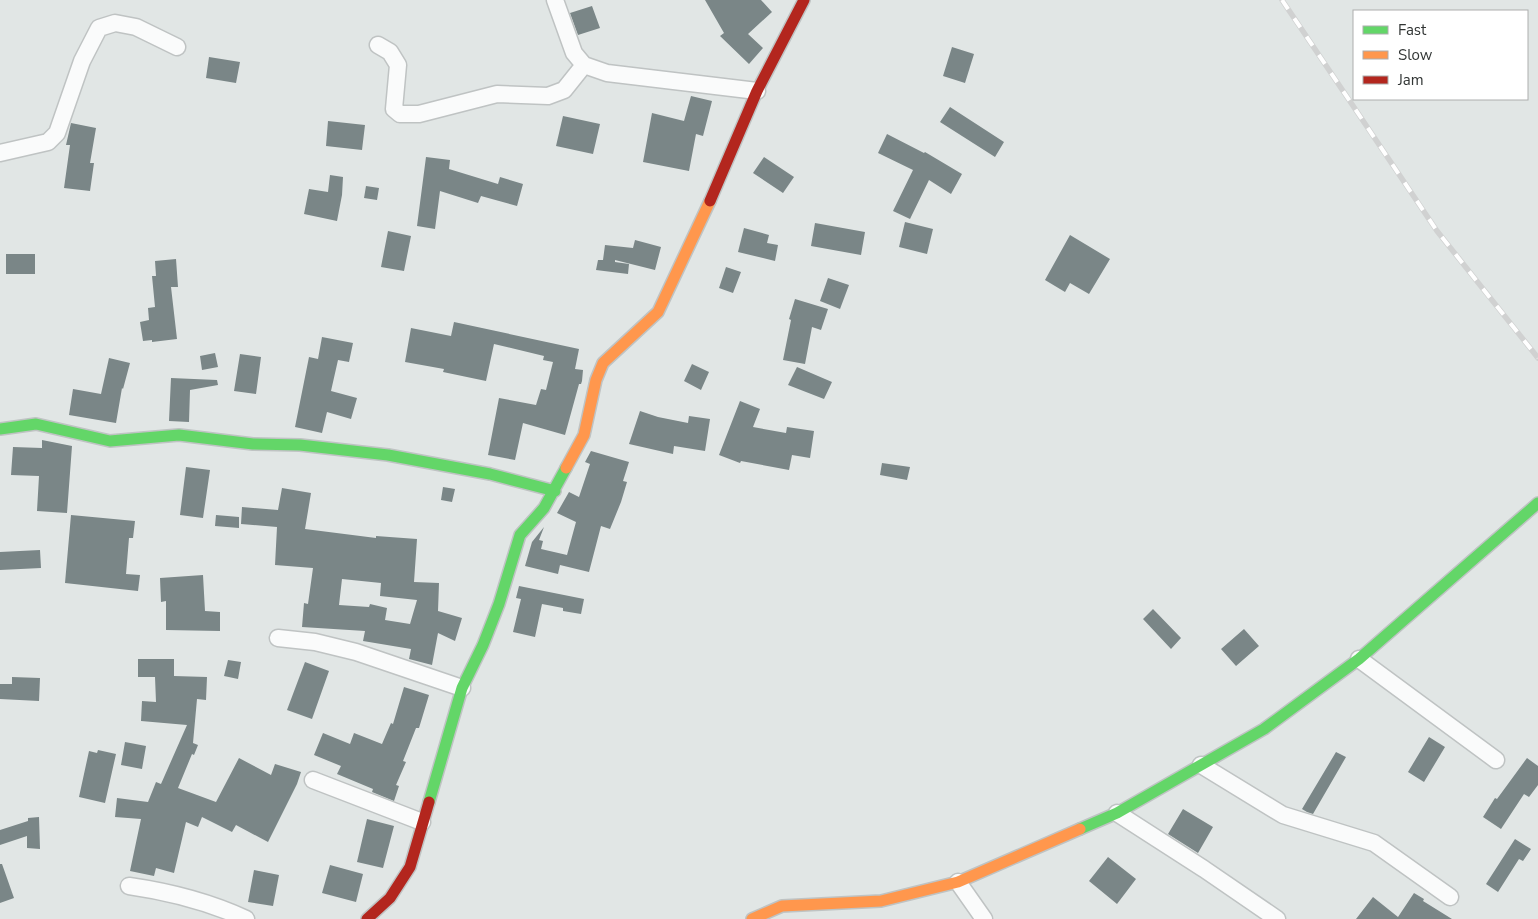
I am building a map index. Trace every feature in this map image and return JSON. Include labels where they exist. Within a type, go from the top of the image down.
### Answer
[{"type":"street","points":[[555,0],[574,53],[584,65],[607,73],[757,91]]},
{"type":"street","points":[[367,919],[390,898],[410,867],[462,688],[483,645],[499,604],[520,535],[532,519],[544,508],[584,435],[596,380],[603,363],[658,312],[709,204],[757,91],[804,0]]},
{"type":"street","points":[[0,153],[48,142],[56,133],[82,61],[99,28],[115,23],[136,27],[177,47]]},
{"type":"street","points":[[378,45],[390,52],[398,66],[394,109],[400,114],[420,114],[497,94],[548,96],[564,90],[584,65]]},
{"type":"street","points":[[0,429],[36,424],[110,441],[179,435],[253,444],[300,444],[397,457],[490,474],[555,490]]},
{"type":"street","points":[[752,919],[782,906],[881,901],[958,882],[1117,813],[1264,729],[1359,659],[1538,503]]},
{"type":"street","points":[[278,638],[315,642],[356,652],[462,688]]},
{"type":"street","points":[[1359,659],[1496,760]]},
{"type":"street","points":[[1201,765],[1283,815],[1374,843],[1450,897]]},
{"type":"street","points":[[313,780],[422,822]]},
{"type":"street","points":[[1117,813],[1277,919]]},
{"type":"street","points":[[958,882],[984,919]]},
{"type":"street","points":[[129,886],[171,892],[246,919]]},
{"type":"building","points":[[705,0],[761,0],[772,12],[748,34],[763,48],[749,64],[720,36],[724,33]]},
{"type":"building","points":[[592,6],[600,28],[578,35],[570,13]]},
{"type":"building","points":[[952,47],[974,54],[965,83],[943,76]]},
{"type":"building","points":[[209,57],[240,62],[236,83],[206,78]]},
{"type":"building","points":[[691,96],[712,101],[703,136],[696,134],[689,171],[643,162],[652,113],[684,121]]},
{"type":"building","points":[[950,107],[1004,142],[995,157],[940,122]]},
{"type":"building","points":[[563,116],[600,124],[593,154],[556,146]]},
{"type":"building","points":[[328,121],[365,125],[362,150],[326,146]]},
{"type":"building","points":[[71,123],[96,128],[90,163],[94,163],[90,191],[64,188],[70,145],[66,145]]},
{"type":"building","points":[[887,134],[925,152],[962,174],[951,194],[929,180],[910,219],[893,211],[913,170],[878,153]]},
{"type":"building","points":[[426,157],[450,160],[449,169],[498,184],[500,177],[523,184],[517,206],[481,196],[478,203],[440,191],[435,229],[417,226]]},
{"type":"building","points":[[764,157],[794,177],[783,193],[753,173]]},
{"type":"building","points":[[330,175],[343,177],[337,221],[304,214],[309,189],[328,192]]},
{"type":"building","points":[[366,186],[379,188],[377,200],[364,198]]},
{"type":"building","points":[[905,222],[933,229],[927,254],[899,247]]},
{"type":"building","points":[[815,223],[865,232],[861,255],[811,246]]},
{"type":"building","points":[[744,228],[769,235],[767,243],[778,245],[775,261],[738,252]]},
{"type":"building","points":[[388,231],[411,236],[404,271],[381,267]]},
{"type":"building","points":[[1070,235],[1110,259],[1089,294],[1070,283],[1065,292],[1045,280]]},
{"type":"building","points":[[635,240],[661,247],[655,270],[615,260],[615,262],[629,264],[628,274],[596,270],[598,260],[603,260],[605,245],[633,248]]},
{"type":"building","points":[[6,254],[35,254],[35,274],[6,274]]},
{"type":"building","points":[[176,259],[178,287],[171,287],[177,339],[152,342],[152,340],[143,341],[140,322],[149,320],[148,308],[155,307],[152,276],[156,276],[155,261]]},
{"type":"building","points":[[726,267],[741,272],[733,293],[719,288]]},
{"type":"building","points":[[828,278],[849,285],[840,309],[820,301]]},
{"type":"building","points":[[795,299],[828,309],[821,330],[812,327],[805,364],[783,360],[791,320],[789,319]]},
{"type":"building","points":[[454,322],[579,349],[575,369],[583,370],[582,381],[579,384],[565,435],[523,423],[515,460],[488,455],[499,398],[536,405],[541,389],[546,390],[553,362],[543,360],[544,356],[494,344],[486,381],[443,372],[444,369],[405,362],[411,328],[451,336]]},
{"type":"building","points":[[322,337],[353,343],[349,362],[338,360],[331,391],[357,398],[351,419],[327,412],[322,433],[295,427],[309,357],[318,359]]},
{"type":"building","points":[[215,353],[218,367],[202,370],[200,356]]},
{"type":"building","points":[[240,354],[261,357],[256,394],[234,391]]},
{"type":"building","points":[[109,358],[130,363],[122,388],[116,423],[69,415],[73,389],[101,394]]},
{"type":"building","points":[[692,364],[709,372],[701,390],[684,381]]},
{"type":"building","points":[[797,367],[832,382],[824,399],[788,385]]},
{"type":"building","points":[[171,378],[217,380],[218,385],[190,390],[189,422],[169,421]]},
{"type":"building","points":[[740,401],[760,409],[753,427],[786,433],[787,427],[814,431],[810,458],[792,455],[789,470],[741,461],[740,463],[719,455]]},
{"type":"building","points":[[640,411],[688,423],[689,416],[710,419],[705,451],[674,446],[673,454],[629,444]]},
{"type":"building","points":[[42,440],[72,446],[67,513],[37,511],[39,476],[11,475],[13,447],[42,448]]},
{"type":"building","points":[[591,451],[629,462],[623,481],[627,482],[621,502],[610,529],[601,526],[589,572],[560,565],[558,574],[525,566],[532,542],[544,527],[539,540],[543,541],[541,549],[567,555],[576,522],[557,513],[569,492],[579,497],[590,464],[585,462]]},
{"type":"building","points":[[882,463],[910,467],[907,480],[880,475]]},
{"type":"building","points":[[186,467],[210,470],[203,518],[180,515]]},
{"type":"building","points":[[443,487],[455,489],[452,502],[441,500]]},
{"type":"building","points":[[282,488],[311,493],[305,529],[376,538],[376,536],[417,539],[414,582],[439,583],[438,611],[462,618],[455,641],[438,633],[432,665],[409,659],[411,649],[363,641],[365,631],[302,627],[304,603],[308,604],[313,568],[275,565],[277,527],[241,524],[242,507],[278,510]],"holes":[[[342,579],[381,583],[380,596],[417,600],[410,624],[385,620],[387,608],[370,604],[369,607],[339,605]]]},
{"type":"building","points":[[71,515],[135,521],[133,538],[129,538],[126,574],[140,575],[138,591],[65,583]]},
{"type":"building","points":[[216,515],[239,517],[239,528],[215,526]]},
{"type":"building","points":[[40,550],[41,568],[0,570],[0,552]]},
{"type":"building","points":[[203,575],[205,611],[220,612],[220,631],[166,630],[166,601],[161,602],[160,578]]},
{"type":"building","points":[[519,586],[584,599],[581,614],[563,611],[563,608],[542,604],[535,637],[513,632],[521,599],[516,598]]},
{"type":"building","points":[[1153,609],[1181,638],[1171,649],[1143,619]]},
{"type":"building","points":[[1244,629],[1259,646],[1236,666],[1221,649]]},
{"type":"building","points":[[138,659],[174,659],[174,676],[207,677],[206,700],[197,699],[193,743],[198,745],[194,755],[192,754],[178,788],[216,802],[239,758],[271,775],[275,764],[301,772],[268,842],[236,825],[232,832],[202,817],[198,827],[186,822],[174,873],[156,868],[154,876],[130,871],[141,819],[115,817],[117,798],[148,802],[156,782],[161,784],[187,725],[141,721],[142,701],[156,702],[155,677],[138,677]]},
{"type":"building","points":[[228,660],[241,662],[238,679],[224,676]]},
{"type":"building","points":[[305,662],[329,671],[312,719],[287,710]]},
{"type":"building","points":[[12,677],[40,678],[39,701],[0,699],[0,684],[12,684]]},
{"type":"building","points":[[404,687],[429,695],[419,728],[416,728],[403,761],[406,762],[396,785],[399,786],[394,801],[372,792],[373,789],[337,774],[341,766],[314,755],[323,733],[350,744],[354,733],[382,744],[391,723],[393,724]]},
{"type":"building","points":[[1429,737],[1445,747],[1424,782],[1408,772]]},
{"type":"building","points":[[125,742],[146,746],[142,769],[121,765]]},
{"type":"building","points":[[98,750],[116,754],[105,803],[79,797],[89,751],[97,753]]},
{"type":"building","points":[[1336,752],[1346,757],[1313,814],[1307,812],[1302,809]]},
{"type":"building","points":[[1527,758],[1538,766],[1538,785],[1529,797],[1524,794],[1501,829],[1483,817],[1495,798],[1497,799]]},
{"type":"building","points":[[1183,809],[1213,827],[1198,853],[1168,834]]},
{"type":"building","points":[[39,817],[40,849],[27,848],[27,836],[0,845],[0,830],[28,821],[28,818]]},
{"type":"building","points":[[367,819],[394,826],[383,868],[357,862]]},
{"type":"building","points":[[1515,839],[1531,849],[1523,861],[1519,859],[1498,892],[1486,884]]},
{"type":"building","points":[[1108,857],[1136,879],[1117,904],[1089,881]]},
{"type":"building","points":[[0,864],[2,864],[14,898],[0,903]]},
{"type":"building","points":[[330,865],[363,874],[356,902],[322,893]]},
{"type":"building","points":[[254,870],[279,875],[273,906],[248,902]]},
{"type":"building","points":[[1414,893],[1424,899],[1423,901],[1452,919],[1356,919],[1373,897],[1398,917]]},
{"type":"railway","points":[[1282,0],[1437,231],[1538,358]]},
{"type":"traffic: fast","points":[[0,429],[36,424],[110,441],[179,435],[253,444],[300,445],[388,455],[490,474],[555,491]]},
{"type":"traffic: fast","points":[[429,802],[462,688],[483,645],[499,604],[520,535],[544,508],[566,468]]},
{"type":"traffic: fast","points":[[1080,829],[1117,813],[1264,729],[1359,659],[1538,503]]},
{"type":"traffic: slow","points":[[566,468],[584,435],[596,380],[603,363],[658,312],[710,201]]},
{"type":"traffic: slow","points":[[752,919],[782,906],[881,901],[958,882],[1080,829]]},
{"type":"traffic: jam","points":[[710,201],[757,91],[804,0]]},
{"type":"traffic: jam","points":[[367,919],[390,898],[410,867],[429,802]]}]
